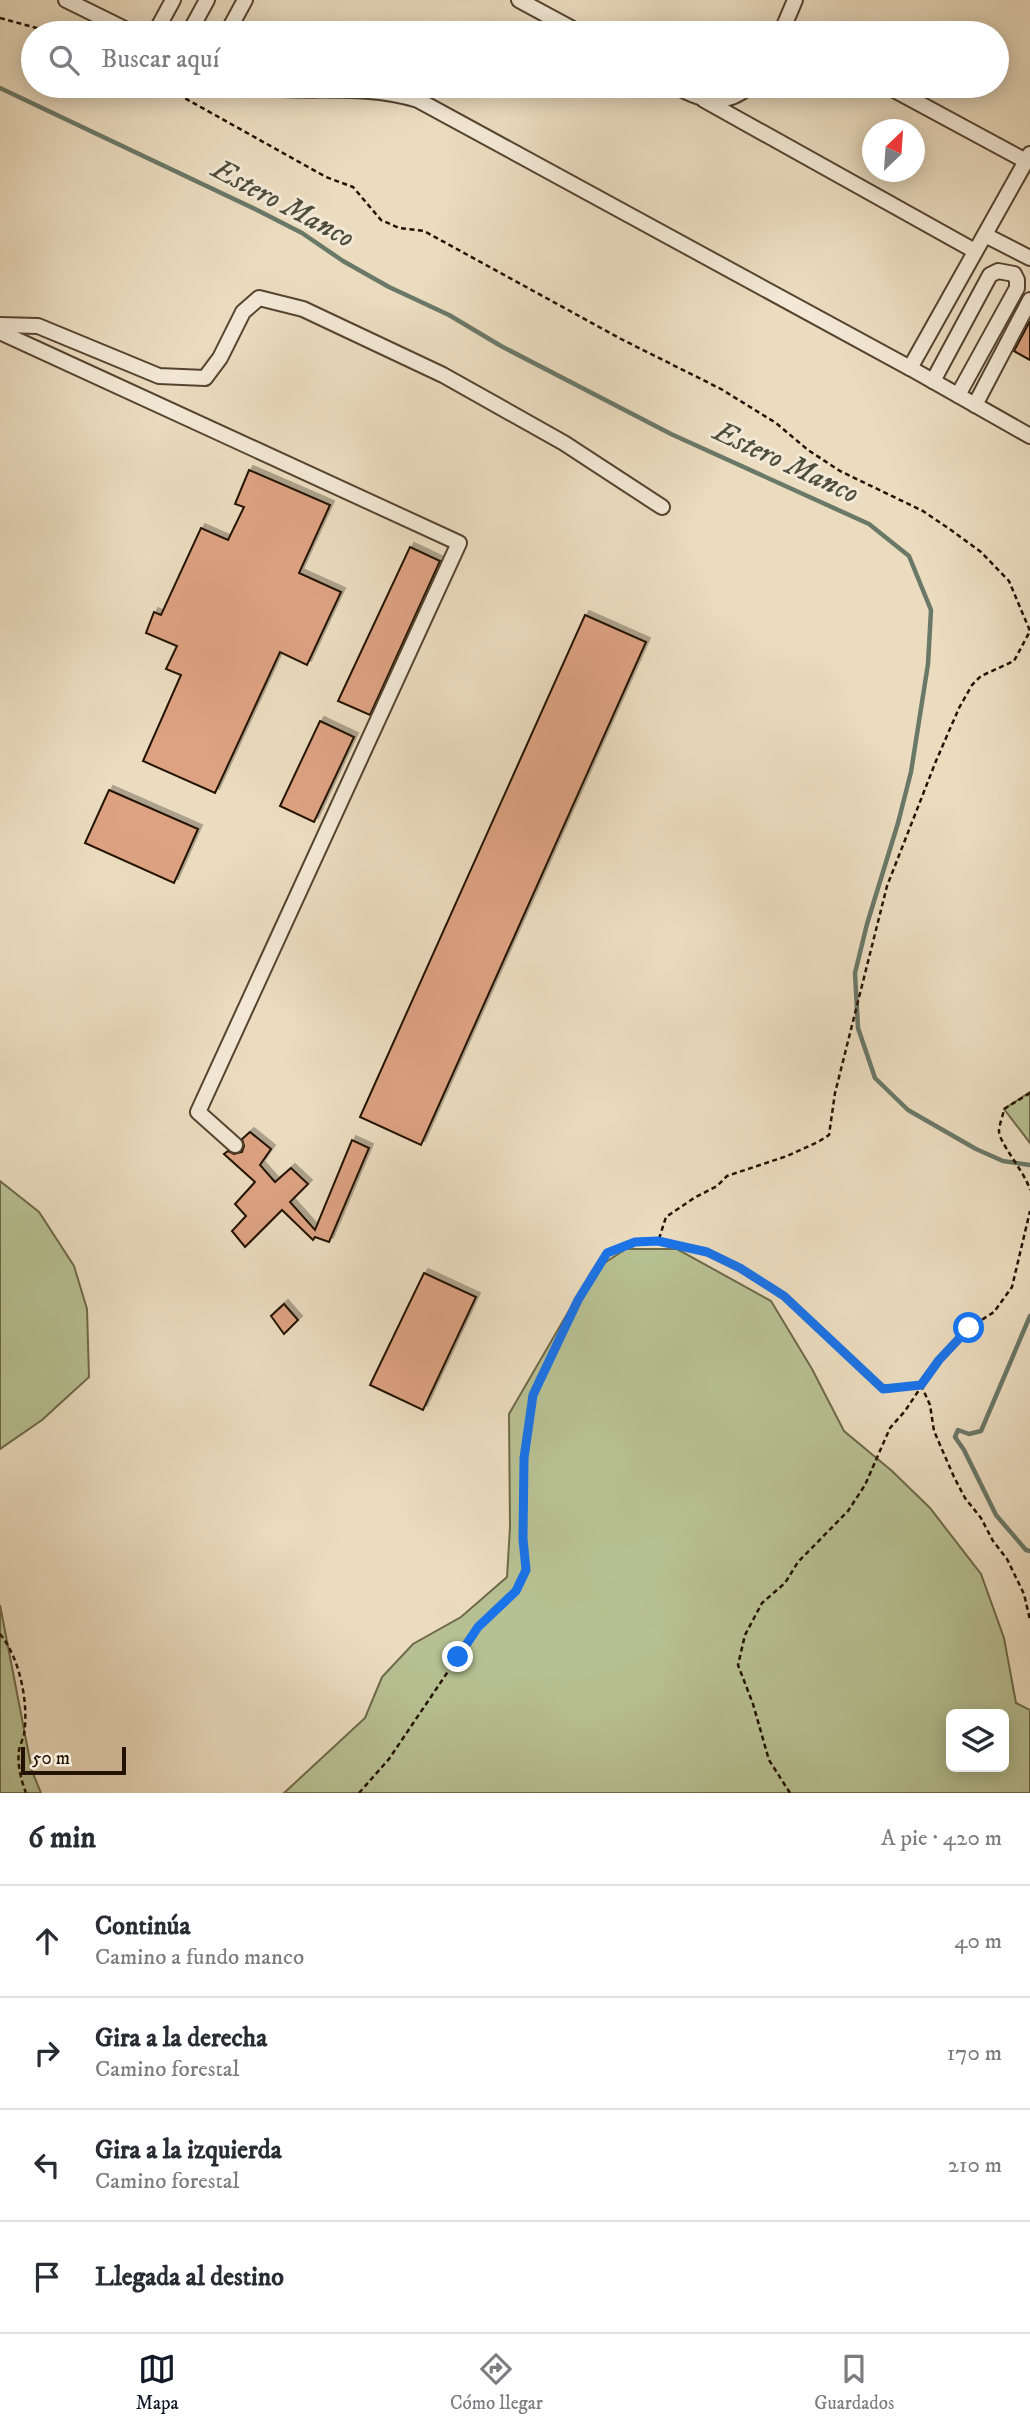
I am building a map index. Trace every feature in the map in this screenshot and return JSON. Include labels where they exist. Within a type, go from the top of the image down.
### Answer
[{"type":"lane","points":[[66,0],[108,21]]},
{"type":"lane","points":[[162,21],[173,0]]},
{"type":"lane","points":[[196,21],[207,0]]},
{"type":"lane","points":[[234,21],[245,0]]},
{"type":"lane","points":[[519,0],[558,21]]},
{"type":"lane","points":[[788,21],[795,0]]},
{"type":"lane","points":[[411,98],[910,368],[1030,436]]},
{"type":"lane","points":[[700,98],[975,251]]},
{"type":"lane","points":[[704,100],[728,98]]},
{"type":"lane","points":[[910,98],[1028,158],[910,368]]},
{"type":"lane","points":[[985,235],[1030,258]]},
{"type":"lane","points":[[933,381],[990,275],[998,271],[1014,274],[1017,288],[958,395]]},
{"type":"lane","points":[[0,325],[38,326],[159,376],[205,378],[220,358],[243,312],[259,298],[303,309],[443,375],[564,443],[662,507]]},
{"type":"lane","points":[[975,405],[1030,300]]},
{"type":"lane","points":[[0,332],[459,543],[198,1112],[235,1145]]},
{"type":"path","points":[[0,18],[21,24]]},
{"type":"path","points":[[184,98],[326,177],[353,187],[381,220],[399,228],[424,231],[621,339],[721,389],[776,423],[808,450],[840,471],[942,523],[981,552],[1009,580],[1030,631],[1014,661],[981,676],[972,685],[959,708],[887,886],[858,996],[833,1104],[829,1135],[787,1156],[727,1176],[717,1186],[666,1217],[658,1241]]},
{"type":"path","points":[[1030,1093],[1004,1109],[999,1132],[1030,1190]]},
{"type":"path","points":[[790,1793],[769,1760],[753,1704],[738,1665],[745,1635],[762,1603],[785,1583],[798,1562],[848,1511],[865,1485],[890,1429],[939,1360],[969,1328],[994,1312],[1012,1287],[1030,1211]]},
{"type":"path","points":[[359,1793],[389,1759],[478,1627],[516,1591],[526,1570],[523,1539],[524,1458],[533,1395],[578,1300],[607,1253],[635,1242],[658,1241],[707,1252],[740,1268],[784,1296],[883,1389],[921,1385]]},
{"type":"path","points":[[921,1385],[930,1405],[934,1431],[954,1477],[965,1498],[1007,1559],[1024,1594],[1030,1620]]},
{"type":"path","points":[[0,1634],[18,1667],[22,1686],[24,1733],[19,1753],[21,1779],[26,1793]]},
{"type":"green space","points":[[1030,1092],[1030,1143],[1004,1109]]},
{"type":"green space","points":[[0,1181],[39,1212],[74,1266],[87,1309],[89,1377],[42,1420],[0,1449]]},
{"type":"green space","points":[[626,1249],[677,1249],[771,1301],[812,1369],[844,1431],[892,1471],[930,1508],[981,1574],[1004,1638],[1016,1703],[1030,1710],[1030,1793],[284,1793],[365,1718],[382,1677],[413,1644],[461,1617],[507,1577],[510,1527],[509,1414],[592,1271]]},
{"type":"green space","points":[[0,1605],[32,1771],[41,1793],[0,1793]]},
{"type":"building","points":[[1030,321],[1030,360],[1014,351]]},
{"type":"building","points":[[249,470],[330,505],[299,573],[341,592],[307,665],[280,652],[215,793],[143,761],[181,675],[166,669],[177,646],[146,633],[154,612],[161,615],[201,528],[228,540],[244,507],[235,504]]},
{"type":"building","points":[[410,547],[440,561],[370,715],[338,701]]},
{"type":"building","points":[[585,615],[646,642],[421,1145],[360,1117]]},
{"type":"building","points":[[320,721],[354,737],[314,822],[280,806]]},
{"type":"building","points":[[109,790],[198,829],[174,883],[85,843]]},
{"type":"building","points":[[250,1132],[271,1149],[260,1165],[275,1182],[291,1168],[308,1184],[290,1202],[315,1230],[352,1140],[369,1148],[329,1242],[315,1237],[313,1240],[282,1210],[245,1247],[232,1231],[246,1216],[235,1204],[255,1182],[224,1154],[228,1151],[234,1154],[242,1152],[242,1139]]},
{"type":"building","points":[[424,1273],[476,1297],[423,1410],[370,1385]]},
{"type":"building","points":[[284,1304],[298,1320],[284,1334],[271,1316]]},
{"type":"waterway","name":"Estero Manco","points":[[0,88],[21,98]]},
{"type":"waterway","name":"Estero Manco","points":[[21,98],[302,233],[343,261],[389,287],[449,315],[501,346],[671,434],[869,524],[909,556],[931,610],[928,664],[911,772],[855,973],[858,1028],[875,1078],[908,1110],[976,1149],[1003,1161],[1030,1165]]},
{"type":"waterway","name":"Estero Manco","points":[[1030,1316],[981,1431],[969,1434],[958,1430],[955,1437],[996,1515],[1026,1550],[1030,1551]]},
{"type":"route","points":[[458,1657],[478,1627],[516,1591],[526,1570],[523,1539],[524,1458],[533,1395],[578,1300],[607,1253],[635,1242],[658,1241],[707,1252],[740,1268],[784,1296],[883,1389],[921,1385],[939,1360],[969,1328]]}]
